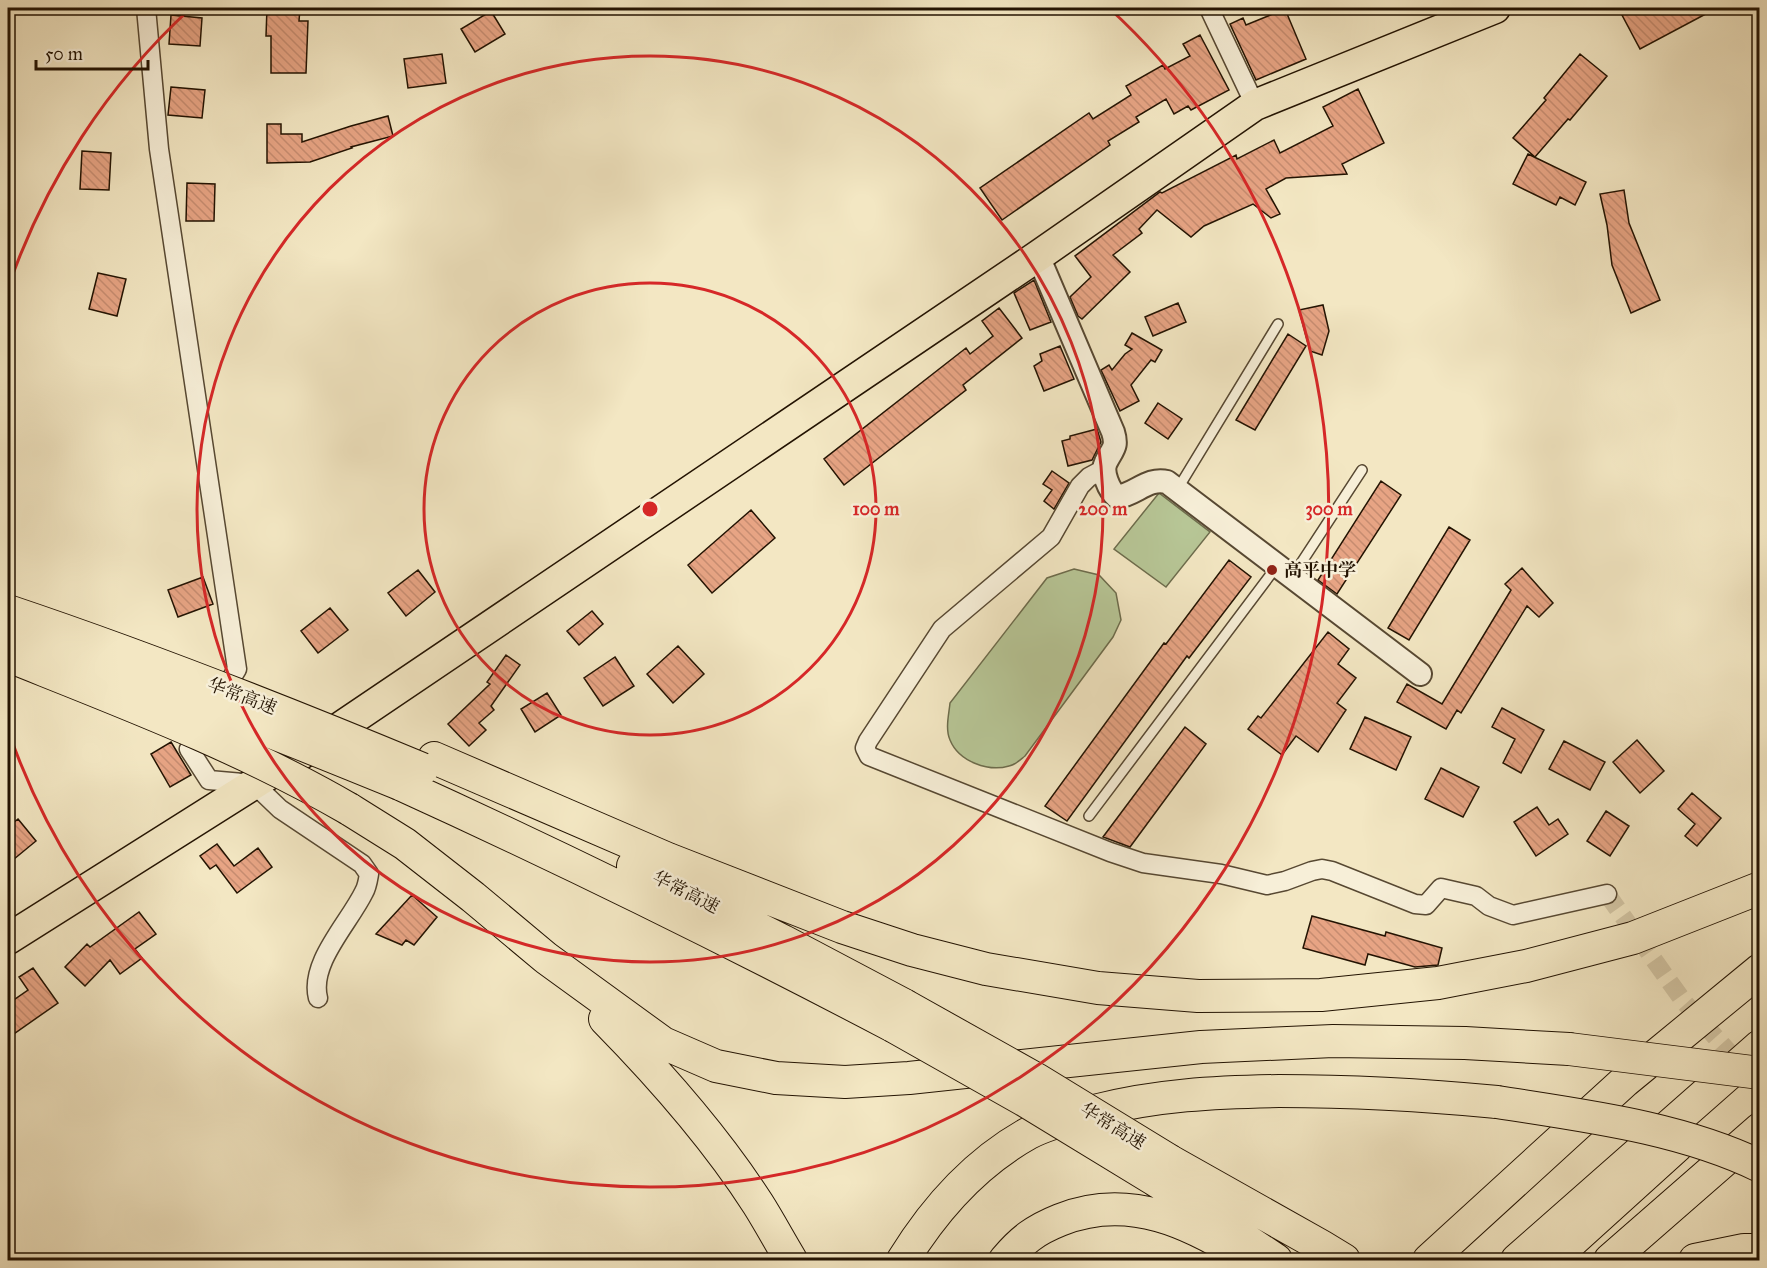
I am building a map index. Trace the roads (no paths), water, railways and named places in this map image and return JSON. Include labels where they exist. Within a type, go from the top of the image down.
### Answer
[{"type":"highway","points":[[8,939],[311,748],[1038,256],[1255,105],[1495,8]]},
{"type":"highway","name":"华常高速","points":[[8,611],[265,704],[418,770],[547,851],[673,913],[899,1016],[1024,1100],[1164,1171],[1276,1260]]},
{"type":"highway","name":"华常高速","points":[[8,636],[75,658],[234,717],[418,770]]},
{"type":"highway","points":[[8,656],[217,741],[301,781],[405,844],[546,958],[663,1042],[716,1066],[776,1078],[845,1082],[898,1079],[1201,1047],[1333,1041],[1465,1043],[1569,1049],[1760,1073]]},
{"type":"highway","points":[[418,770],[668,859],[842,927],[912,950],[986,969],[1098,988],[1198,996],[1321,995],[1438,983],[1526,966],[1633,938],[1760,888]]},
{"type":"highway","points":[[546,958],[677,1095],[758,1204],[791,1260]]},
{"type":"highway","points":[[1429,1260],[1625,1081],[1760,970]]},
{"type":"highway","points":[[1516,1260],[1760,1046]]},
{"type":"highway","points":[[1551,1260],[1760,1073]]},
{"type":"highway","points":[[903,1260],[921,1230],[951,1193],[986,1161],[1031,1132],[1077,1115],[1125,1103],[1175,1096],[1234,1092],[1342,1091],[1424,1095],[1497,1102],[1638,1127],[1698,1142],[1742,1157],[1760,1166]]},
{"type":"highway","points":[[1610,1260],[1760,1129]]},
{"type":"highway","points":[[1407,1260],[1444,1228],[1572,1130]]},
{"type":"highway","points":[[1164,1171],[1325,1255]]},
{"type":"highway","points":[[1005,1260],[1020,1243],[1047,1226],[1078,1213],[1111,1208],[1148,1213],[1180,1223],[1209,1236],[1250,1260]]},
{"type":"highway","points":[[1695,1260],[1744,1250],[1760,1250]]},
{"type":"street","points":[[146,8],[159,149],[237,669],[189,749],[209,780],[254,784],[280,808],[362,864],[369,874],[365,891],[322,962],[315,987],[318,998]]},
{"type":"street","points":[[1209,8],[1255,105]]},
{"type":"street","points":[[1038,256],[1116,441],[1104,469],[1111,491],[1117,497],[1158,480],[1167,482],[1420,674]]},
{"type":"street","points":[[1104,469],[1089,477],[1080,486],[1051,537],[953,619],[935,637],[868,741],[865,748],[869,756],[1143,863],[1221,874],[1267,885],[1322,869],[1415,904],[1426,905],[1441,888],[1476,896],[1489,906],[1513,915],[1608,894]]},
{"type":"lane","points":[[1177,490],[1278,324]]},
{"type":"lane","points":[[1089,816],[1362,470]]},
{"type":"tunnel","points":[[1607,894],[1684,1002],[1745,1070]]},
{"type":"place","name":"高平中学","points":[[1272,570]]}]
